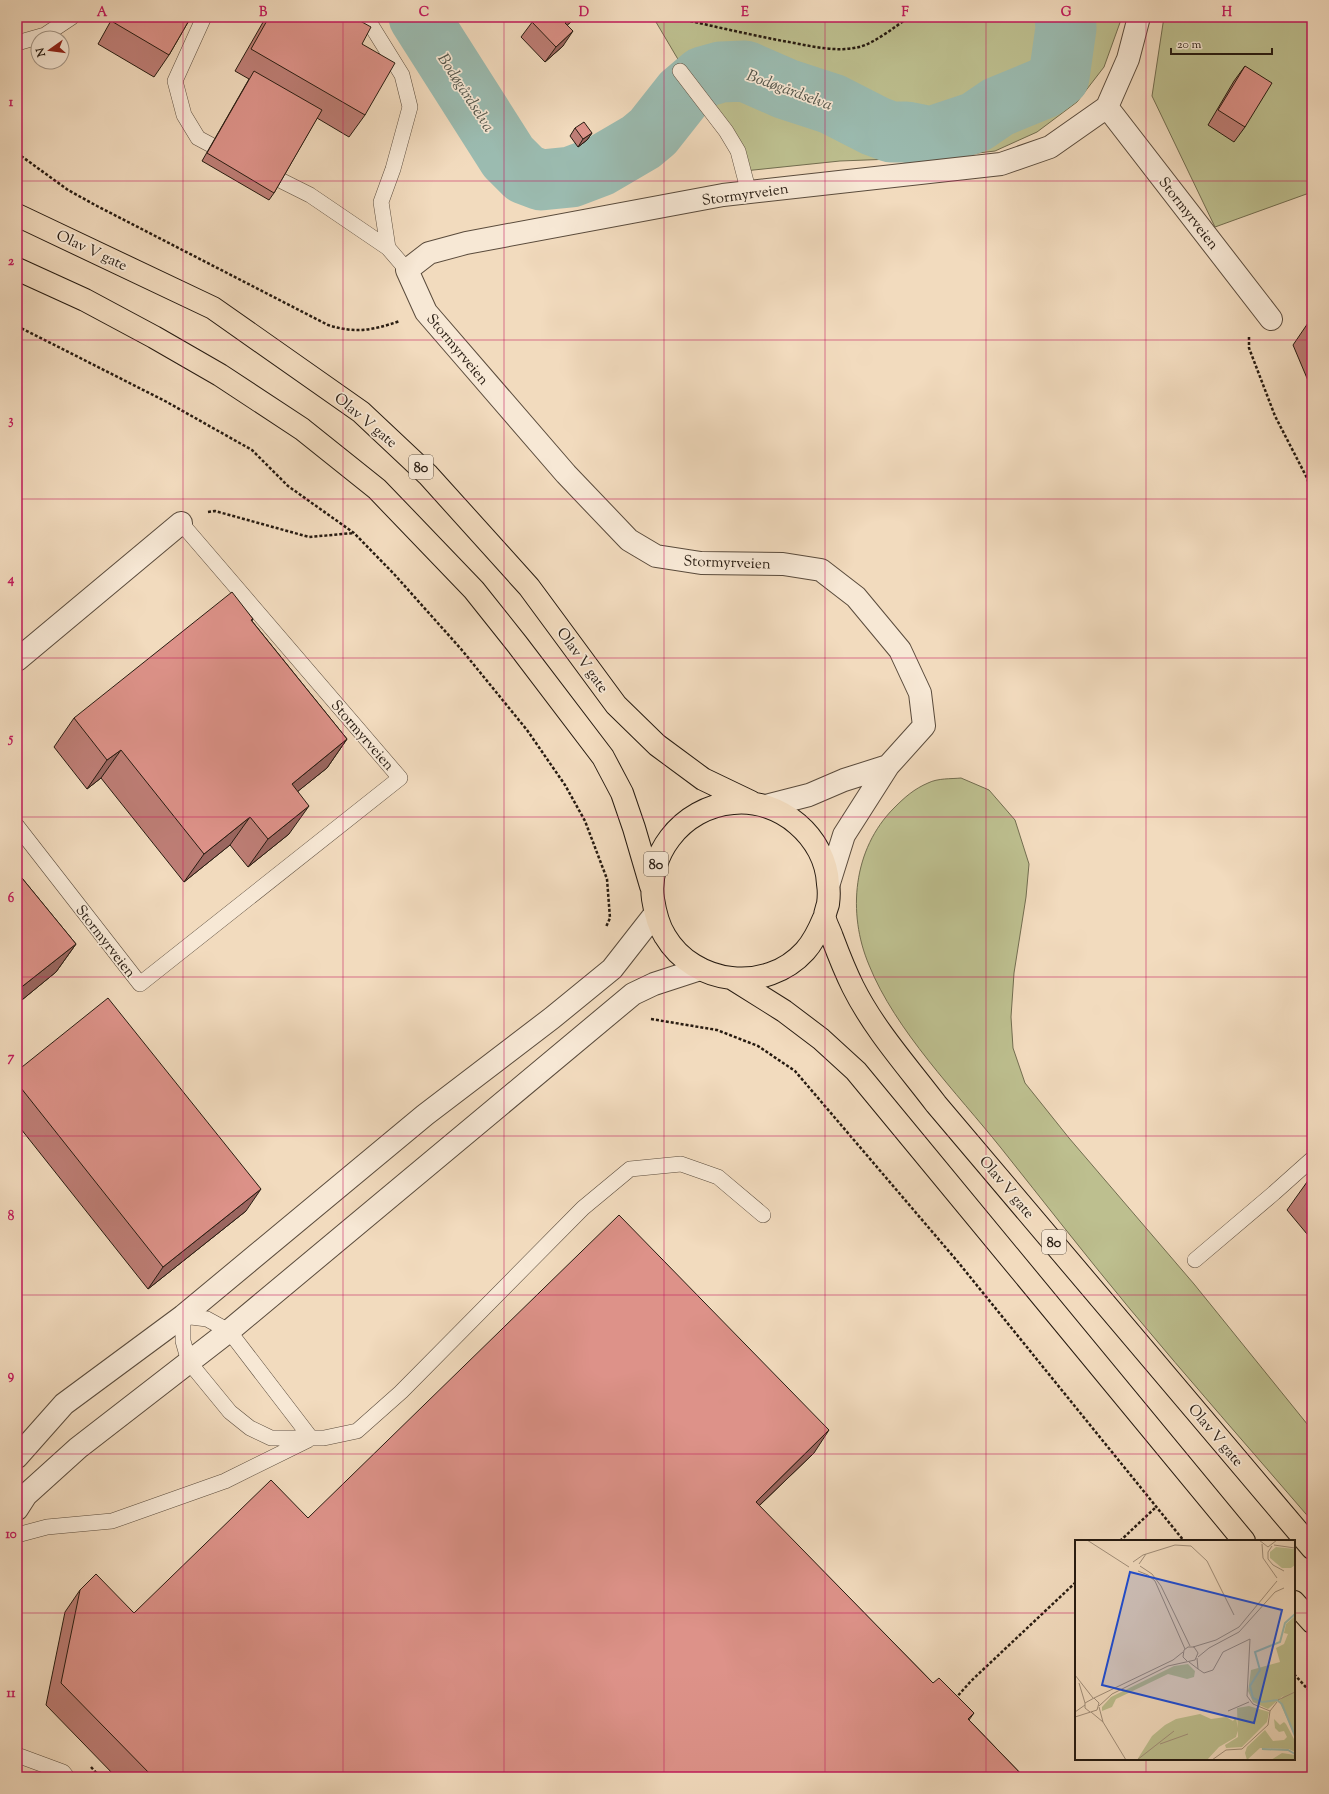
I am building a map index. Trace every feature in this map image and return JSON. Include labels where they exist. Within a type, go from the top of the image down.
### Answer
[{"type":"highway","name":"Olav V gate","points":[[17,215],[213,308],[361,412],[428,475],[529,587],[616,705],[657,745],[703,779],[760,805],[782,813],[796,822],[809,835],[825,866],[828,883],[828,901],[824,918],[817,936],[804,952],[790,964],[772,974],[752,978],[733,979],[716,976],[700,969],[680,955],[665,936],[655,914],[652,889],[634,828],[622,793],[603,757],[474,590],[377,489],[302,429],[220,375],[85,300],[17,269]]},
{"type":"highway","name":"Olav V gate","points":[[652,889],[655,867],[663,848],[676,830],[692,816],[712,807],[733,802],[760,805]]},
{"type":"highway","name":"Olav V gate","points":[[824,918],[853,988],[880,1030],[936,1104],[1312,1548]]},
{"type":"highway","name":"Olav V gate","points":[[733,979],[791,1016],[822,1039],[856,1071],[1243,1540]]},
{"type":"highway","points":[[1295,1603],[1312,1622]]},
{"type":"street","points":[[1107,108],[1128,59],[1139,17]]},
{"type":"street","name":"Stormyrveien","points":[[828,883],[844,835],[888,766],[924,726],[920,693],[900,650],[856,597],[821,570],[783,564],[701,563],[656,556],[629,540],[566,474],[426,312],[407,270],[429,253],[466,243],[723,195],[1001,164],[1050,147],[1107,108],[1271,319]]},
{"type":"street","points":[[17,660],[181,523]]},
{"type":"street","points":[[760,805],[809,795],[844,780],[888,766]]},
{"type":"street","points":[[17,1457],[64,1404],[183,1316],[425,1115],[552,1018],[612,969],[655,914]]},
{"type":"street","points":[[17,1508],[26,1496],[78,1448],[229,1331],[633,994],[654,984],[700,969]]},
{"type":"lane","points":[[17,44],[45,36],[72,17]]},
{"type":"lane","points":[[204,17],[175,81],[184,115],[198,138],[240,160]]},
{"type":"lane","points":[[366,17],[402,75],[410,106],[393,168],[381,202],[388,248]]},
{"type":"lane","points":[[680,71],[726,131],[738,152],[748,193]]},
{"type":"lane","points":[[254,167],[310,195],[388,248],[407,270]]},
{"type":"lane","name":"Stormyrveien","points":[[17,826],[140,984],[400,778],[181,523]]},
{"type":"lane","points":[[1194,1260],[1312,1159]]},
{"type":"lane","points":[[311,1438],[229,1331],[207,1319],[183,1316],[183,1340],[190,1362],[230,1412],[250,1428],[271,1438],[311,1438],[324,1438],[357,1430],[406,1386],[583,1208],[630,1169],[681,1164],[718,1177],[763,1215]]},
{"type":"lane","points":[[17,1535],[47,1527],[112,1521],[226,1481],[311,1438]]},
{"type":"lane","points":[[17,1755],[62,1772],[67,1777]]},
{"type":"path","points":[[681,17],[690,21],[750,34],[811,46],[836,49],[860,47],[887,33],[909,17]]},
{"type":"path","points":[[17,153],[68,190],[328,325],[347,330],[370,330],[426,312]]},
{"type":"path","points":[[17,326],[164,401],[252,450],[288,486],[354,533],[394,574],[461,649],[527,730],[565,785],[585,821],[607,879],[610,918],[604,931]]},
{"type":"path","points":[[1249,334],[1249,348],[1275,416],[1307,478],[1312,494]]},
{"type":"path","points":[[181,523],[192,516],[215,511],[309,537],[354,533]]},
{"type":"path","points":[[650,1019],[717,1030],[758,1046],[795,1071],[958,1262],[1183,1540]]},
{"type":"path","points":[[1121,1540],[1156,1507]]},
{"type":"path","points":[[951,1704],[971,1680],[1075,1583]]},
{"type":"path","points":[[1295,1675],[1312,1694]]},
{"type":"green space","points":[[653,17],[1122,17],[1104,67],[1077,102],[1037,132],[995,151],[945,157],[840,161],[744,171]]},
{"type":"green space","points":[[1164,17],[1312,17],[1312,192],[1215,227],[1152,96]]},
{"type":"green space","points":[[961,778],[989,790],[1015,820],[1029,864],[1026,897],[1014,973],[1011,1017],[1013,1048],[1025,1083],[1069,1138],[1194,1284],[1312,1430],[1312,1521],[1175,1363],[1097,1269],[1001,1148],[928,1060],[894,1013],[880,989],[862,945],[858,924],[856,903],[862,862],[880,824],[906,797],[923,785],[932,781]]},
{"type":"building","points":[[116,17],[191,17],[169,55],[113,22]]},
{"type":"building","points":[[269,17],[353,17],[371,27],[362,44],[395,63],[365,115],[251,49]]},
{"type":"building","points":[[538,17],[571,17],[565,23],[573,31],[556,47],[532,22]]},
{"type":"building","points":[[1245,66],[1272,83],[1245,127],[1218,110]]},
{"type":"building","points":[[254,71],[322,110],[274,193],[207,153]]},
{"type":"building","points":[[584,122],[592,133],[583,139],[575,128]]},
{"type":"building","points":[[1312,322],[1312,332],[1308,323]]},
{"type":"building","points":[[232,592],[253,619],[251,620],[347,739],[292,784],[309,806],[268,839],[250,817],[204,854],[121,750],[107,760],[74,718]]},
{"type":"building","points":[[17,872],[76,944],[19,989],[17,987]]},
{"type":"building","points":[[108,998],[261,1189],[163,1267],[17,1083],[17,1071]]},
{"type":"building","points":[[1312,1177],[1312,1187],[1307,1181]]},
{"type":"building","points":[[619,1215],[829,1430],[756,1502],[933,1683],[939,1678],[974,1713],[968,1719],[1024,1777],[153,1777],[61,1683],[80,1590],[96,1574],[134,1613],[271,1480],[308,1518]]},
{"type":"waterway","name":"Bodøgårdselva","points":[[419,17],[508,157],[525,174],[541,180],[571,177],[600,166],[641,142],[653,132],[683,94],[703,77],[721,72],[745,71],[786,89],[832,104],[875,126],[891,132],[906,132],[931,137],[976,122],[998,107],[1044,88],[1059,77],[1066,28],[1065,17]]}]
